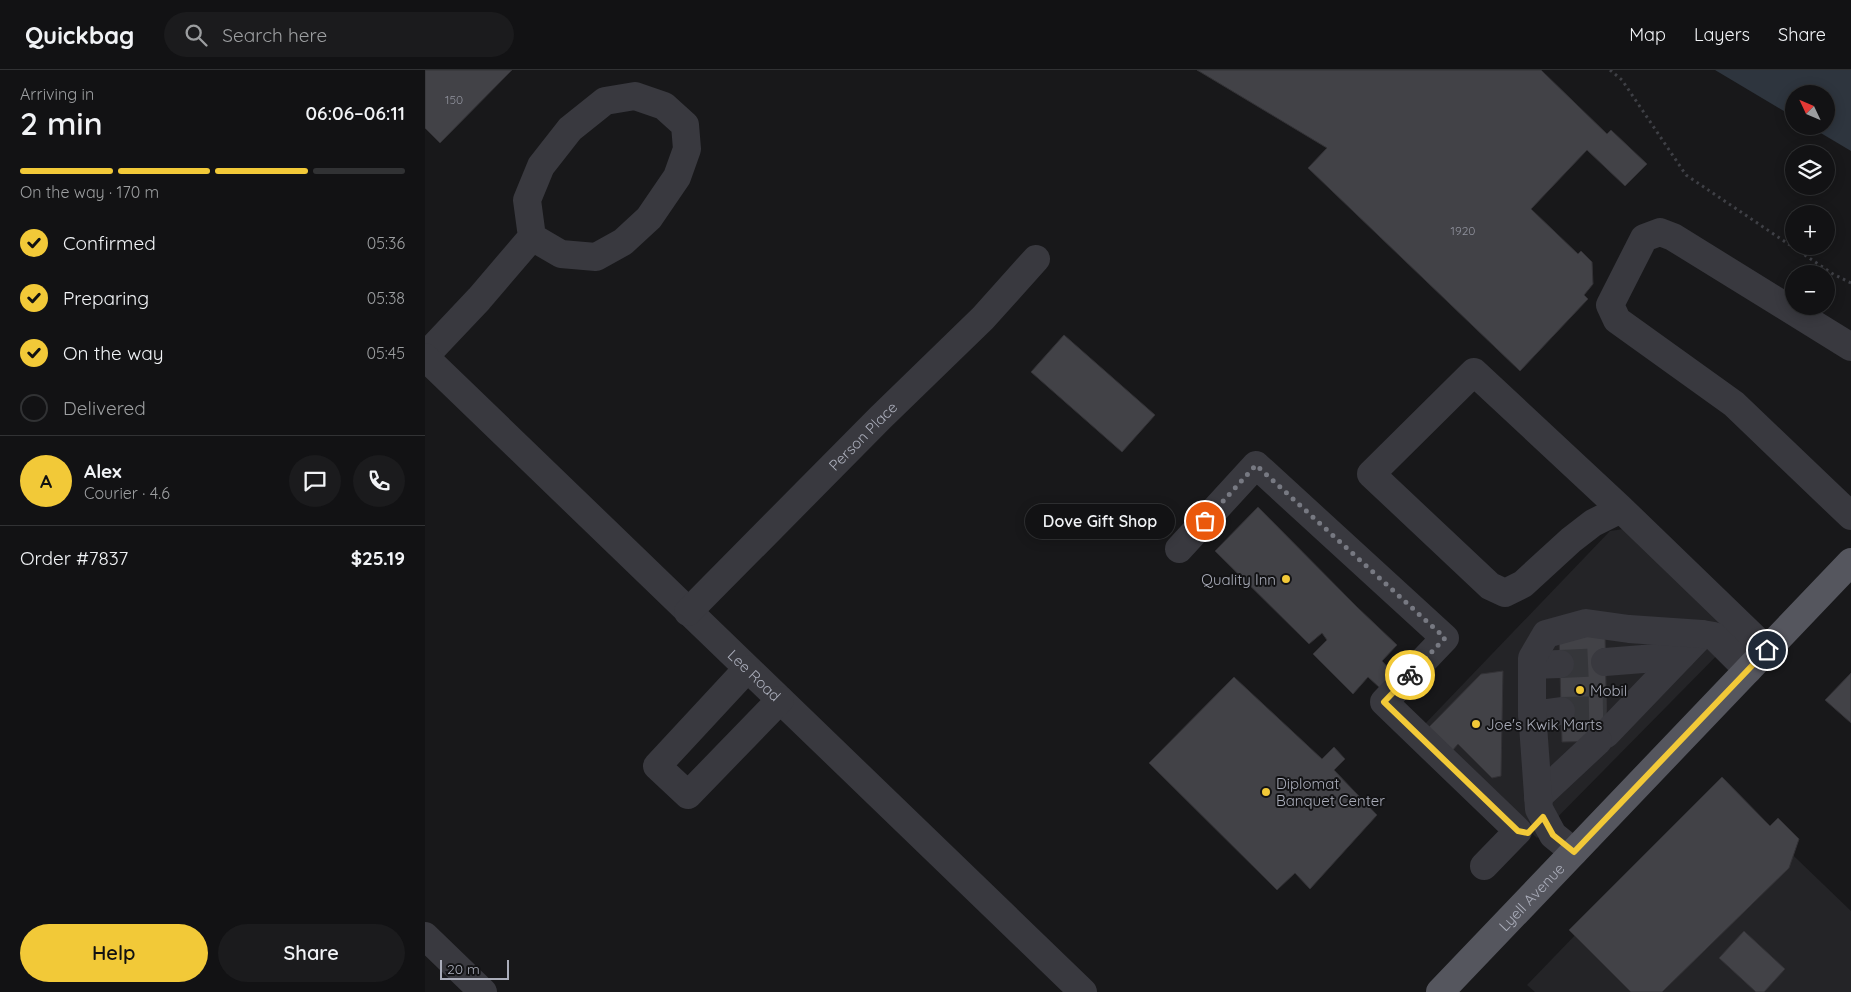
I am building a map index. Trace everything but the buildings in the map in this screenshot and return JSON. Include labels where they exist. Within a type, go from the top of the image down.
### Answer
[{"type":"main road","name":"Lyell Avenue","points":[[1440,992],[1851,562]]},
{"type":"street","points":[[425,356],[479,299],[532,237],[527,200],[541,166],[570,129],[605,101],[635,96],[664,106],[685,125],[687,149],[677,177],[649,218],[623,242],[596,257],[561,254],[532,237]]},
{"type":"street","points":[[1851,347],[1673,237],[1660,232],[1644,238],[1610,305],[1617,320],[1733,404],[1851,516]]},
{"type":"street","name":"Person Place","points":[[688,612],[880,418],[983,318],[1036,259]]},
{"type":"street","name":"Lee Road","points":[[425,356],[1083,992]]},
{"type":"street","points":[[1621,509],[1593,523],[1571,540],[1523,584],[1505,593],[1490,586],[1371,474],[1474,372],[1621,509],[1767,650]]},
{"type":"street","points":[[1179,549],[1256,465],[1445,638],[1384,702],[1518,831],[1528,833],[1541,807],[1611,723],[1681,656],[1727,622],[1736,620]]},
{"type":"street","points":[[1574,852],[1553,835],[1541,807],[1532,715],[1532,658],[1546,634],[1586,623],[1629,629],[1708,635],[1748,670]]},
{"type":"street","points":[[1605,662],[1681,656]]},
{"type":"street","points":[[1532,665],[1560,664]]},
{"type":"street","points":[[747,669],[657,766],[687,795],[780,700]]},
{"type":"street","points":[[1532,715],[1561,712]]},
{"type":"street","points":[[1484,866],[1518,831]]},
{"type":"street","points":[[425,936],[483,992]]},
{"type":"path","points":[[1610,70],[1622,80],[1686,174],[1833,274],[1851,283]]},
{"type":"shaded area","points":[[1715,70],[1851,70],[1851,151],[1824,135],[1835,135],[1835,85],[1785,85],[1785,112]]},
{"type":"shaded area","points":[[1630,528],[1736,636],[1537,838],[1422,727],[1610,531]]},
{"type":"shaded area","points":[[1720,785],[1851,911],[1851,992],[1535,992],[1527,985]]},
{"type":"tunnel","points":[[1560,664],[1605,662]]},
{"type":"tunnel","points":[[1561,711],[1606,710]]},
{"type":"way so far","points":[[1205,521],[1256,465],[1445,638],[1410,675]]},
{"type":"place","name":"Dove Gift Shop","points":[[1205,521]]},
{"type":"place","name":"Quality Inn","points":[[1286,579]]},
{"type":"place","name":"Mobil","points":[[1580,690]]},
{"type":"place","name":"Joe's Kwik Marts","points":[[1476,724]]},
{"type":"place","name":"Diplomat Banquet Center","points":[[1266,792]]},
{"type":"route","points":[[1410,675],[1384,702],[1518,831],[1528,833],[1543,817],[1553,835],[1574,852],[1767,650]]}]
